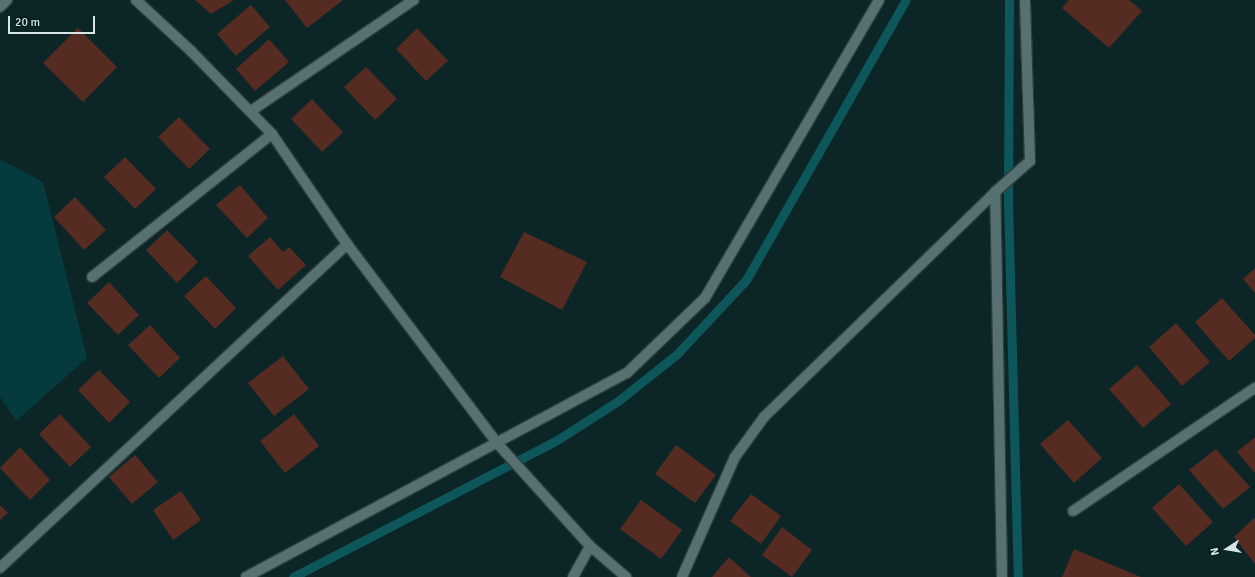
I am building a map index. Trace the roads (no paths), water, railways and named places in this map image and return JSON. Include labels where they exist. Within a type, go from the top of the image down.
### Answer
[{"type":"street","points":[[0,7],[7,0]]},
{"type":"street","points":[[136,0],[251,111],[272,134],[347,244],[498,444],[590,546],[626,577]]},
{"type":"street","points":[[251,111],[414,0]]},
{"type":"street","points":[[246,577],[498,444],[627,373],[705,298],[879,0]]},
{"type":"street","points":[[682,577],[735,458],[764,417],[998,189],[1030,161],[1025,0]]},
{"type":"street","points":[[92,277],[272,134]]},
{"type":"street","points":[[998,189],[1002,577]]},
{"type":"street","points":[[0,568],[347,244]]},
{"type":"street","points":[[1073,511],[1252,390],[1255,400]]},
{"type":"street","points":[[573,577],[590,546]]},
{"type":"waterway","points":[[293,577],[557,440],[618,401],[677,354],[746,280],[906,0]]},
{"type":"waterway","points":[[1009,0],[1008,202],[1018,577]]}]
